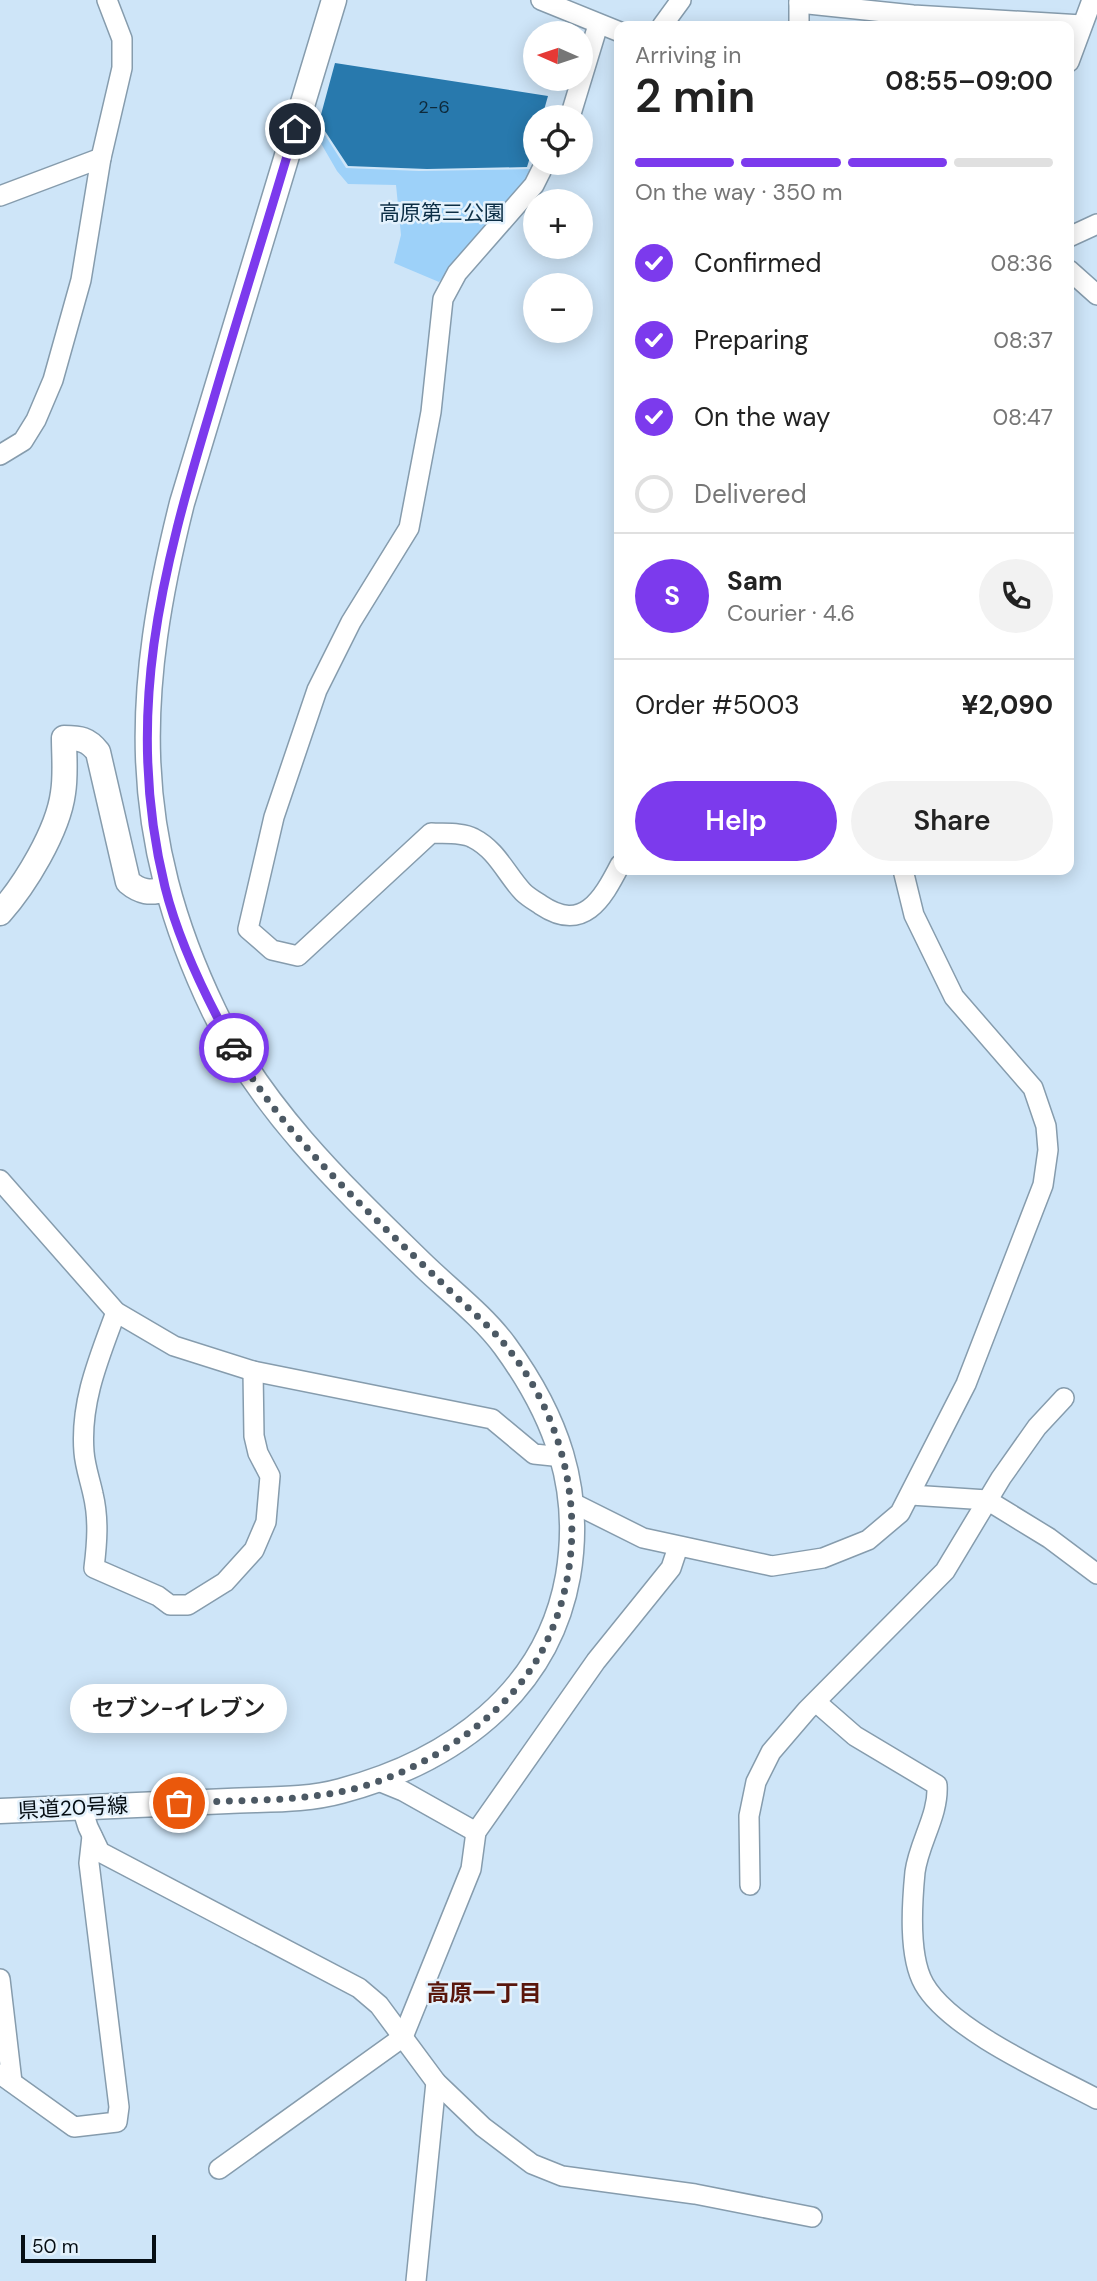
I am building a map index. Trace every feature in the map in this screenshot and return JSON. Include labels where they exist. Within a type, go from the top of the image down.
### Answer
[{"type":"main road","name":"県道20号線","points":[[0,1811],[284,1798],[336,1793],[409,1770],[460,1739],[501,1706],[520,1685],[553,1630],[564,1601],[573,1536],[573,1503],[564,1457],[546,1410],[501,1341],[323,1164],[256,1083],[215,1014],[195,971],[166,889],[150,796],[146,712],[153,638],[163,584],[182,503],[334,0]]},
{"type":"main road","points":[[0,913],[25,878],[56,816],[63,796],[64,738],[82,738],[99,752],[128,882],[138,890],[150,892],[166,889]]},
{"type":"street","points":[[0,455],[23,441],[53,380],[81,280],[101,158],[122,68],[122,39],[107,0]]},
{"type":"street","points":[[541,0],[614,30]]},
{"type":"street","points":[[666,21],[681,0]]},
{"type":"street","points":[[1074,48],[1092,0]]},
{"type":"street","points":[[799,21],[799,1],[914,14],[1021,21]]},
{"type":"street","points":[[1074,24],[1082,25]]},
{"type":"street","points":[[574,105],[598,25]]},
{"type":"street","points":[[0,196],[101,158]]},
{"type":"street","points":[[539,175],[534,185],[457,273],[443,299],[432,412],[409,528],[351,622],[317,690],[274,817],[248,929],[272,950],[298,956],[431,833],[472,837],[499,858],[524,893],[556,915],[580,915],[605,894],[615,875]]},
{"type":"street","points":[[1074,235],[1097,224]]},
{"type":"street","points":[[1074,274],[1097,295]]},
{"type":"street","points":[[573,1503],[643,1538],[772,1566],[823,1558],[868,1540],[900,1513],[911,1495],[967,1384],[1043,1185],[1048,1150],[1046,1126],[1033,1088],[954,997],[914,915],[904,875]]},
{"type":"street","points":[[0,1180],[116,1312],[173,1346],[253,1371],[492,1419],[534,1454],[564,1457]]},
{"type":"street","points":[[116,1312],[95,1367],[84,1409],[84,1453],[94,1496],[98,1531],[94,1568],[158,1596],[170,1605],[188,1605],[225,1582],[254,1550],[266,1522],[270,1476],[258,1453],[254,1436],[253,1371]]},
{"type":"street","points":[[750,1885],[749,1816],[755,1782],[771,1752],[816,1702],[945,1571],[1037,1427],[1064,1398]]},
{"type":"street","points":[[911,1495],[988,1500],[1049,1538],[1097,1574]]},
{"type":"street","points":[[219,2169],[403,2036],[471,1869],[476,1832],[596,1661],[671,1568],[678,1547]]},
{"type":"street","points":[[816,1702],[855,1736],[937,1785],[938,1800],[922,1842],[912,1907],[916,1956],[924,1984],[955,2018],[1000,2048],[1097,2099]]},
{"type":"street","points":[[376,1780],[403,1791],[476,1832]]},
{"type":"street","points":[[82,1808],[100,1852],[359,1989],[379,2005],[436,2082],[483,2127],[532,2164],[562,2176],[695,2194],[812,2217]]},
{"type":"street","points":[[0,1979],[6,2078],[74,2127],[117,2122],[119,2107],[89,1863],[92,1836]]},
{"type":"street","points":[[416,2281],[436,2082]]},
{"type":"green space","name":"高原第三公園","points":[[318,124],[346,168],[419,171],[523,169],[523,175],[530,175],[439,282],[394,263],[401,235],[396,185],[348,184],[337,171],[315,133]]},
{"type":"building","points":[[335,63],[548,96],[545,105],[523,105],[523,167],[427,169],[348,166],[319,122]]},
{"type":"way so far","points":[[179,1803],[336,1793],[409,1770],[460,1739],[501,1706],[538,1659],[564,1601],[573,1536],[573,1503],[564,1457],[546,1410],[501,1341],[323,1164],[256,1083],[234,1048]]},
{"type":"place","name":"セブン-イレブン","points":[[179,1803]]},
{"type":"district","name":"高原一丁目","points":[[484,1993]]},
{"type":"route","points":[[234,1048],[195,971],[166,889],[150,796],[146,712],[153,638],[182,503],[295,129]]}]
